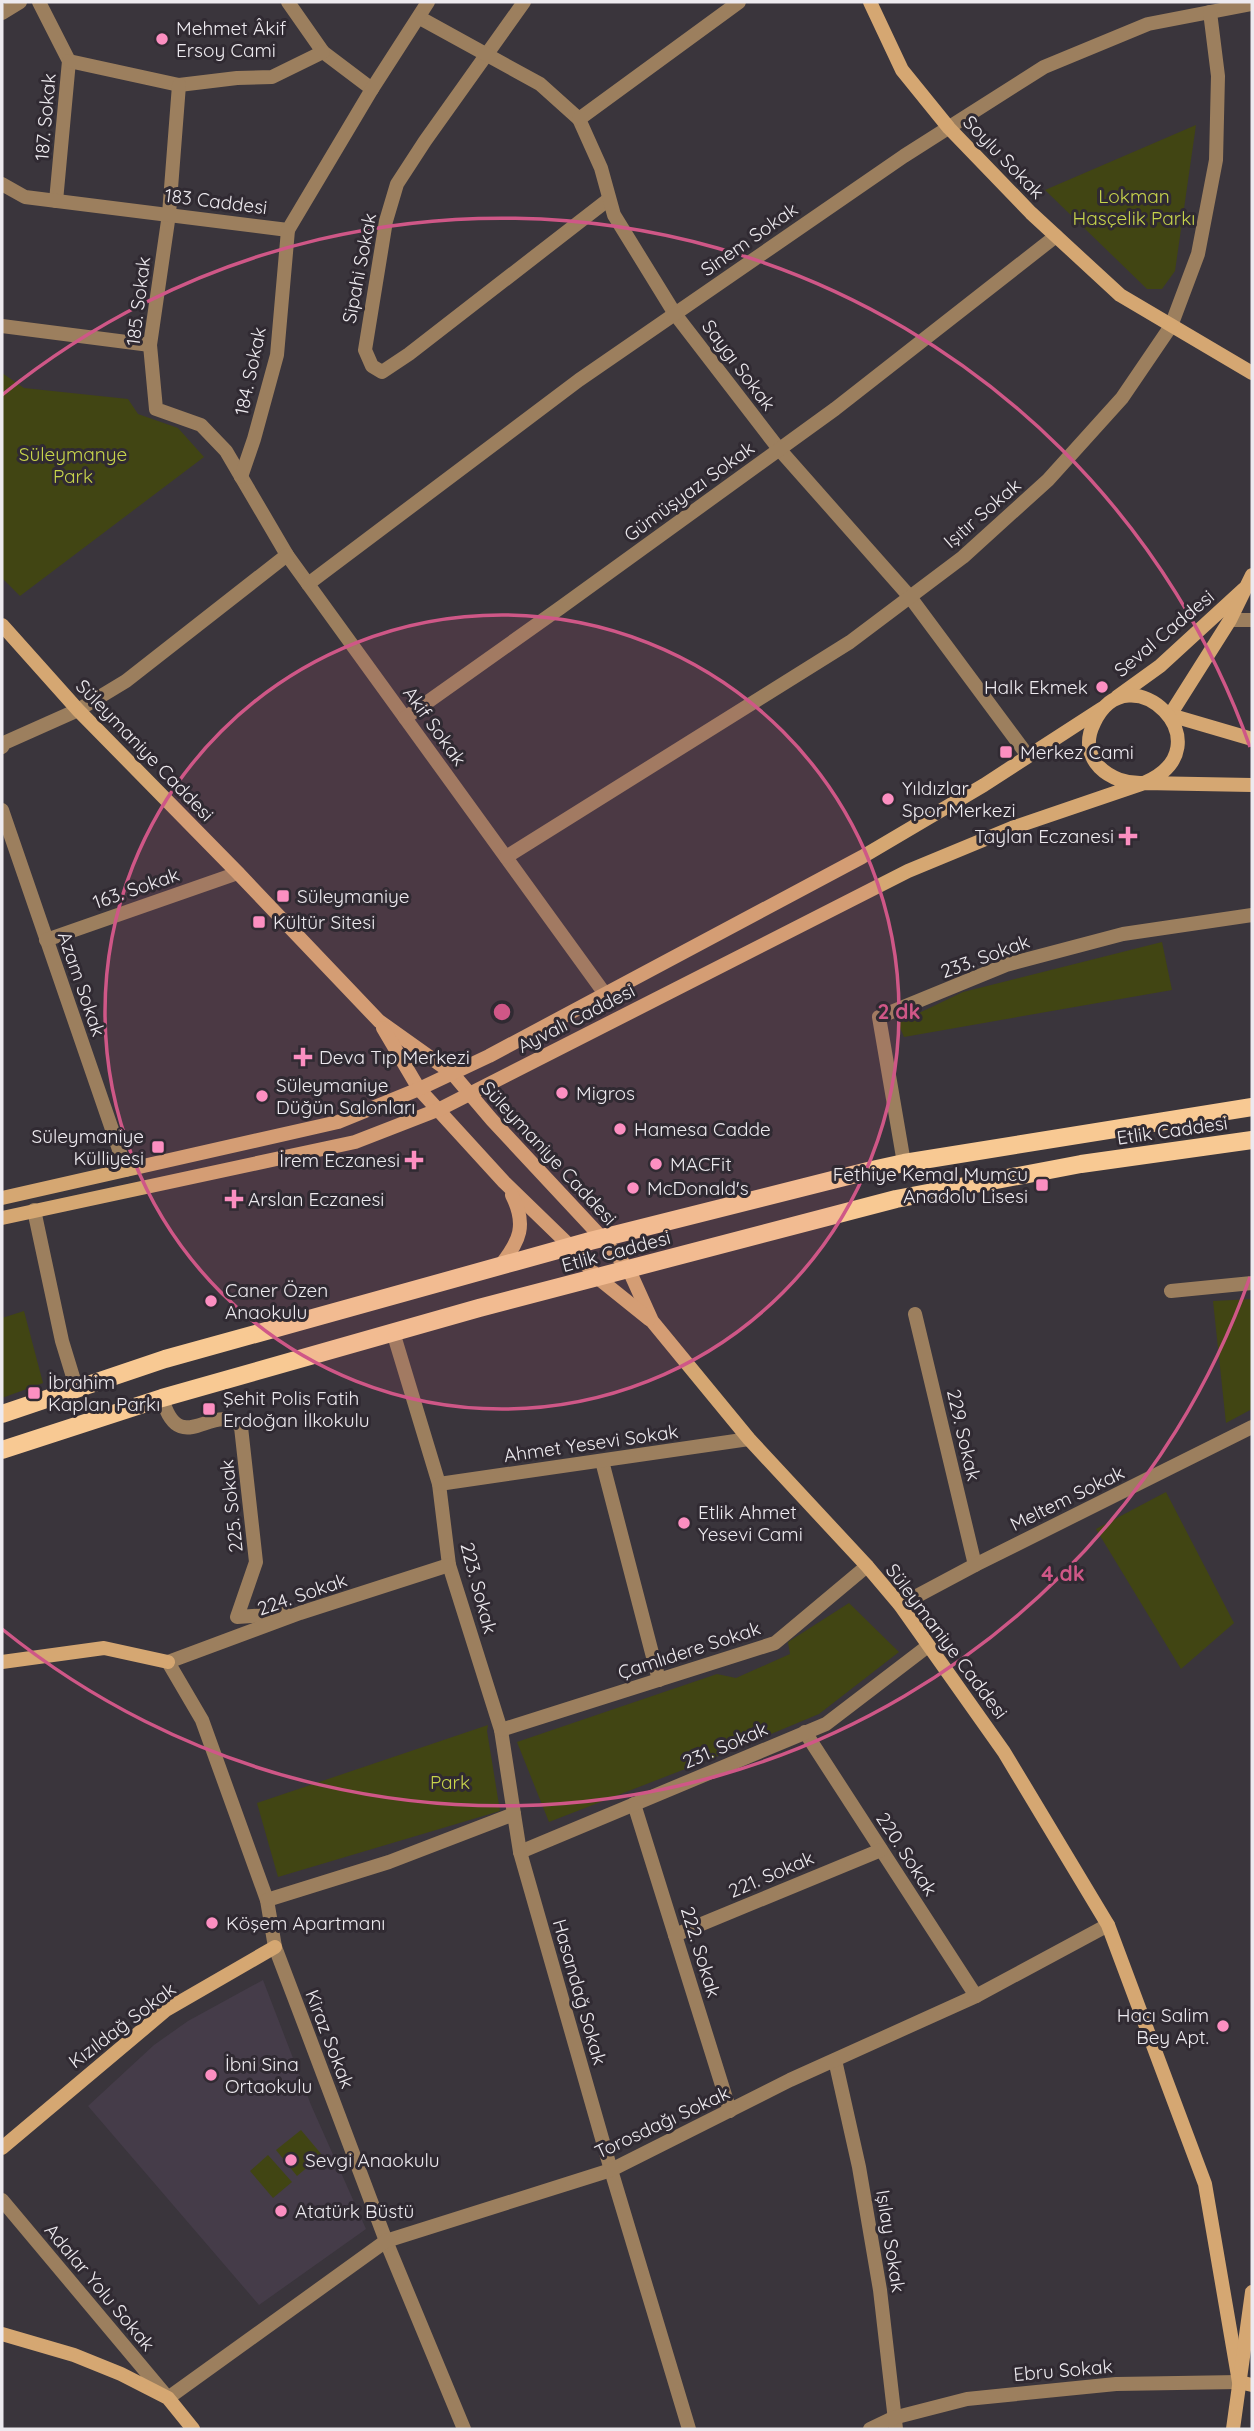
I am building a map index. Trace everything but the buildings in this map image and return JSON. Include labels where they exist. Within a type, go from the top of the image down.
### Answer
[{"type":"main road","name":"Soylu Sokak","points":[[870,2],[902,70],[949,128],[1031,214],[1120,295],[1252,373]]},
{"type":"main road","name":"Seval Caddesi","points":[[1170,715],[1230,620],[1252,575]]},
{"type":"main road","name":"Seval Caddesi","points":[[1108,704],[1160,666],[1244,589]]},
{"type":"main road","name":"Süleymaniye Caddesi","points":[[2,625],[78,710],[379,1021],[452,1073],[468,1094],[629,1270],[652,1321]]},
{"type":"main road","name":"Ayvalı Caddesi","points":[[2,1198],[338,1122],[452,1073],[862,857],[984,785],[1108,704],[1121,698],[1148,698],[1161,705],[1170,715],[1177,735],[1174,756],[1167,768],[1157,777],[1012,828],[908,871],[440,1109],[333,1148],[2,1218]]},
{"type":"main road","name":"Ayvalı Caddesi","points":[[1108,704],[1098,714],[1091,728],[1090,743],[1093,758],[1102,771],[1114,780],[1129,784],[1252,785]]},
{"type":"main road","name":"Ayvalı Caddesi","points":[[1170,715],[1252,739]]},
{"type":"main road","name":"Süleymaniye Caddesi","points":[[379,1021],[419,1088],[503,1182],[570,1246],[598,1278],[652,1321],[748,1439],[867,1566],[900,1605],[1004,1752],[1108,1925],[1205,2184],[1246,2384]]},
{"type":"main road","name":"Etlik Caddesi","points":[[2,1414],[165,1359],[570,1246],[904,1163],[1252,1107]]},
{"type":"main road","name":"Etlik Caddesi","points":[[2,1450],[162,1398],[393,1332],[896,1199],[1081,1164],[1252,1140]]},
{"type":"main road","name":"Süleymaniye Caddesi","points":[[500,1266],[518,1239],[521,1225],[514,1198],[503,1182]]},
{"type":"main road","points":[[2,1662],[104,1648],[168,1662]]},
{"type":"main road","name":"Kızıldağ Sokak","points":[[2,2148],[166,2010],[275,1947]]},
{"type":"main road","points":[[1233,2429],[1246,2384],[1252,2292]]},
{"type":"main road","points":[[2,2333],[74,2355],[121,2374],[168,2398],[193,2429]]},
{"type":"street","points":[[2,13],[20,2]]},
{"type":"street","name":"187. Sokak","points":[[39,2],[69,61],[56,201]]},
{"type":"street","points":[[288,2],[323,51],[372,89]]},
{"type":"street","name":"183 Caddesi","points":[[2,184],[25,197],[288,230],[372,89],[428,2]]},
{"type":"street","name":"Sipahi Sokak","points":[[524,2],[397,184],[386,221],[367,324],[365,350],[372,366],[382,372],[409,354],[609,199]]},
{"type":"street","points":[[579,120],[739,2]]},
{"type":"street","name":"Sinem Sokak","points":[[308,583],[579,380],[949,128],[1044,67],[1148,24],[1252,4]]},
{"type":"street","name":"Işıtır Sokak","points":[[506,857],[850,642],[963,557],[1048,480],[1122,398],[1171,326],[1198,254],[1216,160],[1217,76],[1210,12]]},
{"type":"street","name":"Saygı Sokak","points":[[420,18],[540,83],[579,120],[601,168],[614,215],[676,314],[779,449],[910,597],[1028,756]]},
{"type":"street","points":[[69,61],[179,85],[272,77],[323,51]]},
{"type":"street","name":"185. Sokak","points":[[179,85],[169,214],[150,345],[156,409],[201,425],[226,451],[241,477]]},
{"type":"street","name":"184. Sokak","points":[[241,477],[277,355],[288,230]]},
{"type":"street","name":"Gümüşyazı Sokak","points":[[405,718],[856,392],[1056,236]]},
{"type":"street","points":[[2,326],[150,345]]},
{"type":"street","name":"Akif Sokak","points":[[241,477],[287,555],[605,994]]},
{"type":"street","points":[[2,747],[4,743],[78,710],[126,681],[287,555]]},
{"type":"street","points":[[1230,620],[1252,620]]},
{"type":"street","name":"Azam Sokak","points":[[2,810],[127,1170]]},
{"type":"street","name":"163. Sokak","points":[[46,940],[238,873]]},
{"type":"street","name":"233. Sokak","points":[[904,1163],[879,1017],[1006,965],[1123,934],[1252,915]]},
{"type":"street","points":[[34,1210],[62,1341],[77,1390]]},
{"type":"street","points":[[1171,1291],[1252,1283]]},
{"type":"street","name":"229. Sokak","points":[[915,1314],[975,1564]]},
{"type":"street","name":"223. Sokak","points":[[393,1332],[439,1485],[449,1565],[501,1730],[514,1814]]},
{"type":"street","name":"225. Sokak","points":[[162,1398],[167,1415],[175,1424],[191,1428],[223,1418],[234,1420],[241,1427],[256,1562],[237,1617],[300,1613]]},
{"type":"street","name":"Meltem Sokak","points":[[900,1605],[975,1564],[1252,1427]]},
{"type":"street","name":"Ahmet Yesevi Sokak","points":[[439,1485],[748,1439]]},
{"type":"street","points":[[602,1461],[659,1679]]},
{"type":"street","name":"224. Sokak","points":[[168,1662],[300,1613],[449,1565]]},
{"type":"street","name":"Çamlıdere Sokak","points":[[501,1730],[775,1643],[867,1566]]},
{"type":"street","name":"231. Sokak","points":[[520,1852],[826,1724],[929,1646]]},
{"type":"street","name":"Kiraz Sokak","points":[[168,1662],[202,1720],[267,1900],[275,1947],[386,2241],[464,2429]]},
{"type":"street","name":"220. Sokak","points":[[805,1732],[976,1996]]},
{"type":"street","name":"222. Sokak","points":[[634,1804],[730,2111]]},
{"type":"street","points":[[267,1900],[389,1862],[514,1814]]},
{"type":"street","name":"Hasandağ Sokak","points":[[514,1814],[520,1852],[689,2429]]},
{"type":"street","name":"221. Sokak","points":[[676,1935],[881,1850]]},
{"type":"street","name":"Torosdağı Sokak","points":[[168,2398],[386,2241],[611,2170],[835,2060],[976,1996],[1108,1925]]},
{"type":"street","name":"Işılay Sokak","points":[[835,2060],[859,2167],[880,2290],[895,2423]]},
{"type":"street","name":"Adalar Yolu Sokak","points":[[2,2200],[168,2398]]},
{"type":"street","name":"Ebru Sokak","points":[[870,2429],[981,2398],[1116,2384],[1246,2384]]},
{"type":"shaded area","points":[[263,1980],[311,2105],[366,2229],[259,2305],[88,2106],[154,2045],[188,2021]]},
{"type":"green space","name":"Lokman Hasçelik Parkı","points":[[1196,125],[1175,271],[1162,289],[1147,289],[1045,190]]},
{"type":"green space","name":"Süleymanye Park","points":[[2,373],[24,388],[128,399],[138,414],[178,428],[204,457],[20,596],[2,578]]},
{"type":"green space","points":[[1162,942],[1172,990],[904,1037],[898,1023],[963,992]]},
{"type":"green space","points":[[1252,1299],[1252,1409],[1226,1423],[1213,1301]]},
{"type":"green space","points":[[24,1311],[43,1383],[2,1398],[2,1318]]},
{"type":"green space","points":[[1166,1492],[1234,1623],[1181,1669],[1096,1529]]},
{"type":"green space","points":[[849,1603],[899,1652],[819,1714],[549,1822],[517,1742],[717,1674],[736,1678],[790,1654],[788,1642]]},
{"type":"green space","name":"Park","points":[[488,1725],[500,1811],[278,1877],[257,1803]]},
{"type":"green space","points":[[301,2130],[322,2155],[297,2176],[276,2150]]},
{"type":"green space","points":[[268,2155],[292,2182],[273,2198],[250,2171]]},
{"type":"place","name":"Mehmet Âkif Ersoy Cami","points":[[162,39]]},
{"type":"place","name":"Halk Ekmek","points":[[1102,687]]},
{"type":"place","name":"Merkez Cami","points":[[1006,752]]},
{"type":"place","name":"Yıldızlar Spor Merkezi","points":[[888,799]]},
{"type":"place","name":"Taylan Eczanesi","points":[[1128,836]]},
{"type":"place","name":"Süleymaniye","points":[[283,896]]},
{"type":"place","name":"Kültür Sitesi","points":[[259,922]]},
{"type":"place","name":"Deva Tıp Merkezi","points":[[303,1057]]},
{"type":"place","name":"Migros","points":[[562,1093]]},
{"type":"place","name":"Süleymaniye Düğün Salonları","points":[[262,1096]]},
{"type":"place","name":"Hamesa Cadde","points":[[620,1129]]},
{"type":"place","name":"Süleymaniye Külliyesi","points":[[158,1147]]},
{"type":"place","name":"İrem Eczanesi","points":[[414,1160]]},
{"type":"place","name":"MACFit","points":[[656,1164]]},
{"type":"place","name":"Fethiye Kemal Mumcu Anadolu Lisesi","points":[[1042,1185]]},
{"type":"place","name":"McDonald's","points":[[633,1188]]},
{"type":"place","name":"Arslan Eczanesi","points":[[234,1199]]},
{"type":"place","name":"Caner Özen Anaokulu","points":[[211,1301]]},
{"type":"place","name":"İbrahim Kaplan Parkı","points":[[34,1393]]},
{"type":"place","name":"Şehit Polis Fatih Erdoğan İlkokulu","points":[[209,1409]]},
{"type":"place","name":"Etlik Ahmet Yesevi Cami","points":[[684,1523]]},
{"type":"place","name":"Köşem Apartmanı","points":[[212,1923]]},
{"type":"place","name":"Hacı Salim Bey Apt.","points":[[1223,2026]]},
{"type":"place","name":"İbni Sina Ortaokulu","points":[[211,2075]]},
{"type":"place","name":"Sevgi Anaokulu","points":[[291,2160]]},
{"type":"place","name":"Atatürk Büstü","points":[[281,2211]]}]
